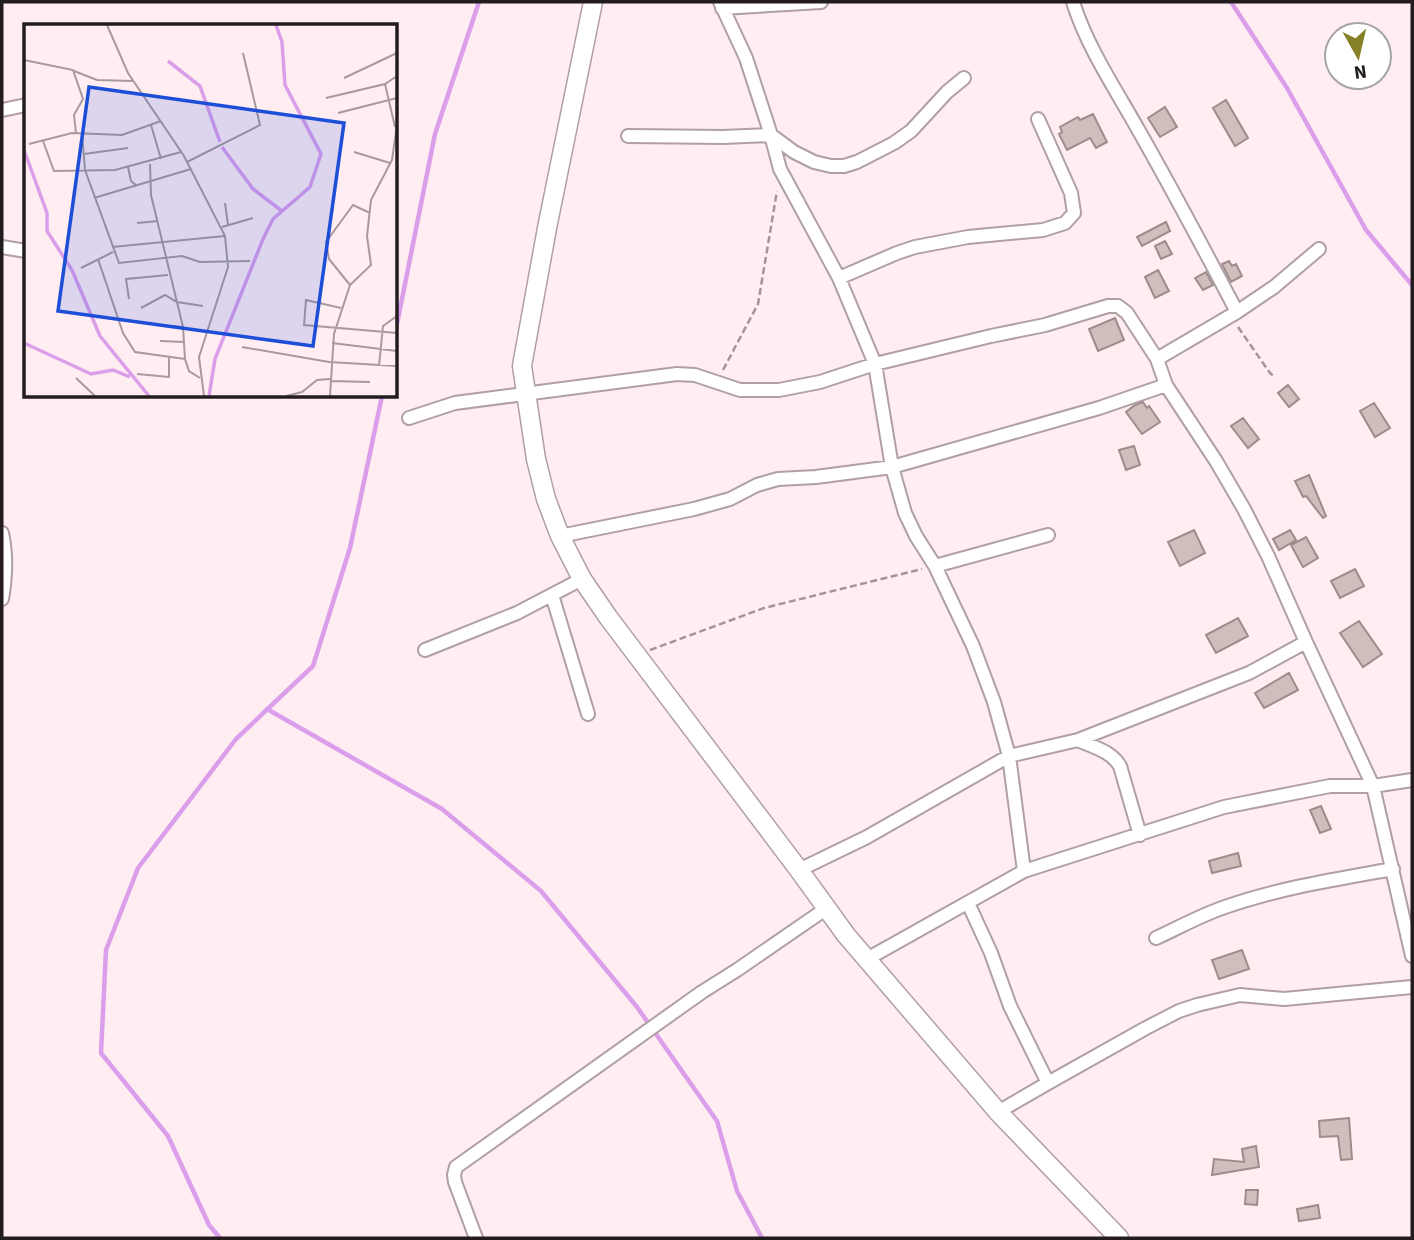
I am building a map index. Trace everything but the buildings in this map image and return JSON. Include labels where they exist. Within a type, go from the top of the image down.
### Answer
[{"type":"street","points":[[593,2],[538,272],[522,366],[536,459],[546,499],[560,536],[582,579],[636,655],[846,935],[998,1112],[1119,1238]]},
{"type":"street","points":[[821,2],[721,5],[746,58],[780,169],[839,278],[875,364],[892,467],[905,513],[935,566],[973,646],[994,702],[1009,755],[1024,870]]},
{"type":"street","points":[[1073,2],[1078,19],[1181,205],[1234,314]]},
{"type":"street","points":[[628,136],[771,135],[794,152],[814,162],[844,166],[894,143],[911,131],[947,92],[964,78]]},
{"type":"street","points":[[2,110],[24,105]]},
{"type":"street","points":[[839,278],[915,247],[968,237],[1043,230],[1065,223],[1074,213],[1071,193],[1038,119]]},
{"type":"street","points":[[2,247],[24,251]]},
{"type":"street","points":[[1157,359],[1274,287],[1319,249]]},
{"type":"street","points":[[409,418],[454,403],[677,374],[695,375],[740,390],[779,390],[820,382],[875,364],[991,336],[1045,326],[1108,306],[1118,306],[1127,313],[1157,359],[1166,385],[1244,509],[1373,786],[1412,956]]},
{"type":"street","points":[[560,536],[694,509],[730,499],[757,485],[778,479],[892,467],[1099,408],[1166,385]]},
{"type":"street","points":[[2,533],[6,556],[2,599]]},
{"type":"street","points":[[935,566],[1048,535]]},
{"type":"street","points":[[425,650],[516,613],[582,579]]},
{"type":"street","points":[[552,595],[588,714]]},
{"type":"street","points":[[799,870],[867,836],[1009,755],[1078,740],[1249,673],[1306,642]]},
{"type":"street","points":[[1078,740],[1116,759],[1140,835]]},
{"type":"street","points":[[867,959],[1024,870],[1224,807],[1330,786],[1373,786],[1412,780]]},
{"type":"street","points":[[1156,938],[1223,907],[1271,893],[1393,869]]},
{"type":"street","points":[[968,903],[991,953],[1010,1006],[1048,1083]]},
{"type":"street","points":[[475,1238],[455,1182],[456,1167],[702,992],[827,908]]},
{"type":"street","points":[[998,1112],[1179,1011],[1217,999],[1240,995],[1284,999],[1412,987]]},
{"type":"path","points":[[717,383],[758,304],[780,169]]},
{"type":"path","points":[[1234,314],[1275,377]]},
{"type":"path","points":[[636,655],[764,608],[935,566]]},
{"type":"waterway","points":[[397,324],[435,134],[479,2]]},
{"type":"waterway","points":[[1231,2],[1287,88],[1366,230],[1412,285]]},
{"type":"waterway","points":[[220,1238],[209,1225],[168,1136],[101,1053],[106,950],[138,868],[236,739],[313,666],[350,548],[382,397]]},
{"type":"waterway","points":[[267,709],[442,809],[541,891],[637,1007],[717,1121],[737,1191],[762,1238]]}]
